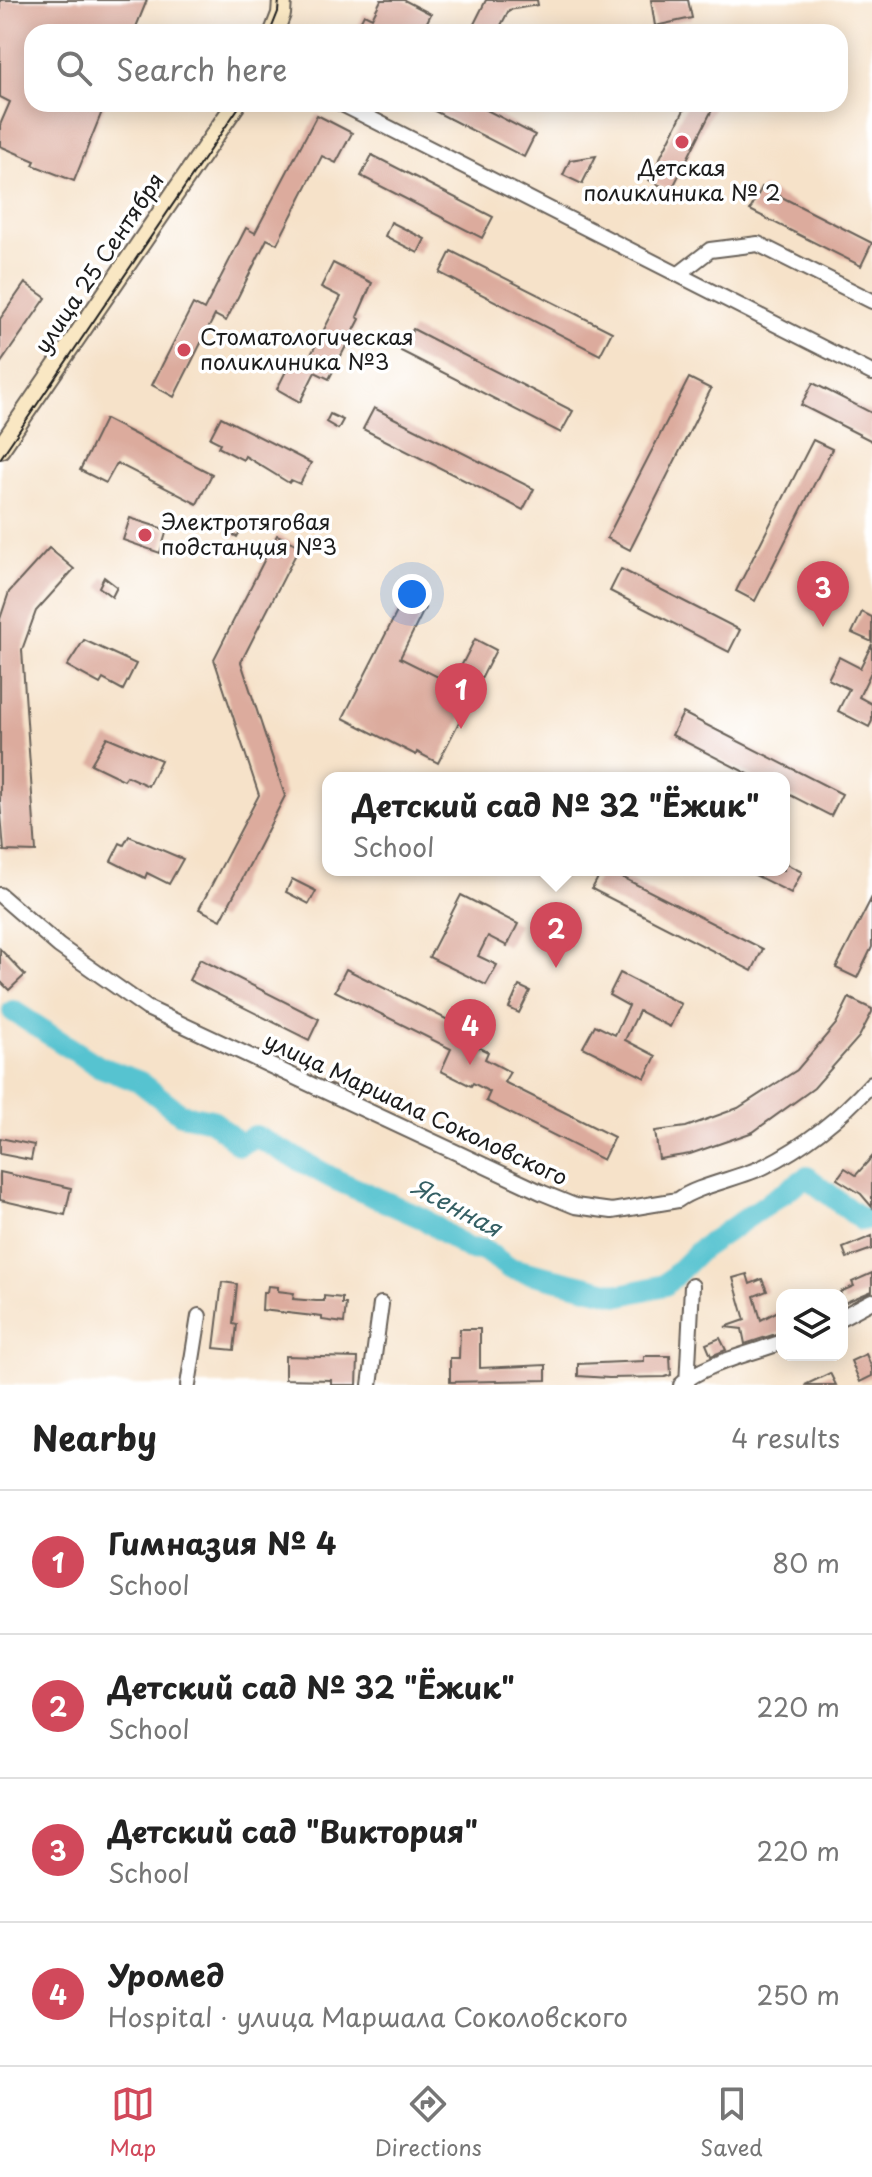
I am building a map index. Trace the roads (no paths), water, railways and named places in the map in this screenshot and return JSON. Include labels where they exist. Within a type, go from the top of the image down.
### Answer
[{"type":"main road","points":[[277,24],[282,0]]},
{"type":"main road","name":"улица 25 Сентября","points":[[0,449],[231,112]]},
{"type":"street","points":[[358,112],[872,373]]},
{"type":"street","points":[[679,274],[710,250],[758,244],[872,301]]},
{"type":"street","name":"улица Маршала Соколовского","points":[[0,895],[59,946],[147,1008],[575,1206],[612,1211],[678,1200],[687,1193],[765,1166],[808,1140],[851,1106],[872,1083]]},
{"type":"street","points":[[685,1383],[692,1286]]},
{"type":"street","points":[[848,1314],[872,1301]]},
{"type":"street","points":[[370,1385],[381,1304]]},
{"type":"street","points":[[188,1385],[199,1316]]},
{"type":"street","points":[[685,1383],[712,1367],[776,1344]]},
{"type":"waterway","name":"Ясенная","points":[[13,1011],[98,1066],[140,1082],[181,1114],[212,1120],[240,1145],[255,1136],[334,1179],[424,1219],[468,1249],[484,1250],[509,1268],[621,1295],[665,1285],[701,1249],[807,1177],[862,1220],[872,1217]]},
{"type":"tram line","points":[[273,24],[279,0]]},
{"type":"tram line","points":[[0,459],[236,112]]},
{"type":"place","name":"Детская поликлиника № 2","points":[[682,142]]},
{"type":"place","name":"Стоматологическая поликлиника №3","points":[[184,350]]},
{"type":"place","name":"Электротяговая подстанция №3","points":[[145,535]]},
{"type":"place","name":"Детский сад \"Виктория\"","points":[[823,627]]},
{"type":"place","name":"Гимназия № 4","points":[[461,729]]},
{"type":"place","name":"Детский сад № 32 \"Ёжик\"","points":[[556,968]]},
{"type":"place","name":"Уромед","points":[[470,1065]]}]
